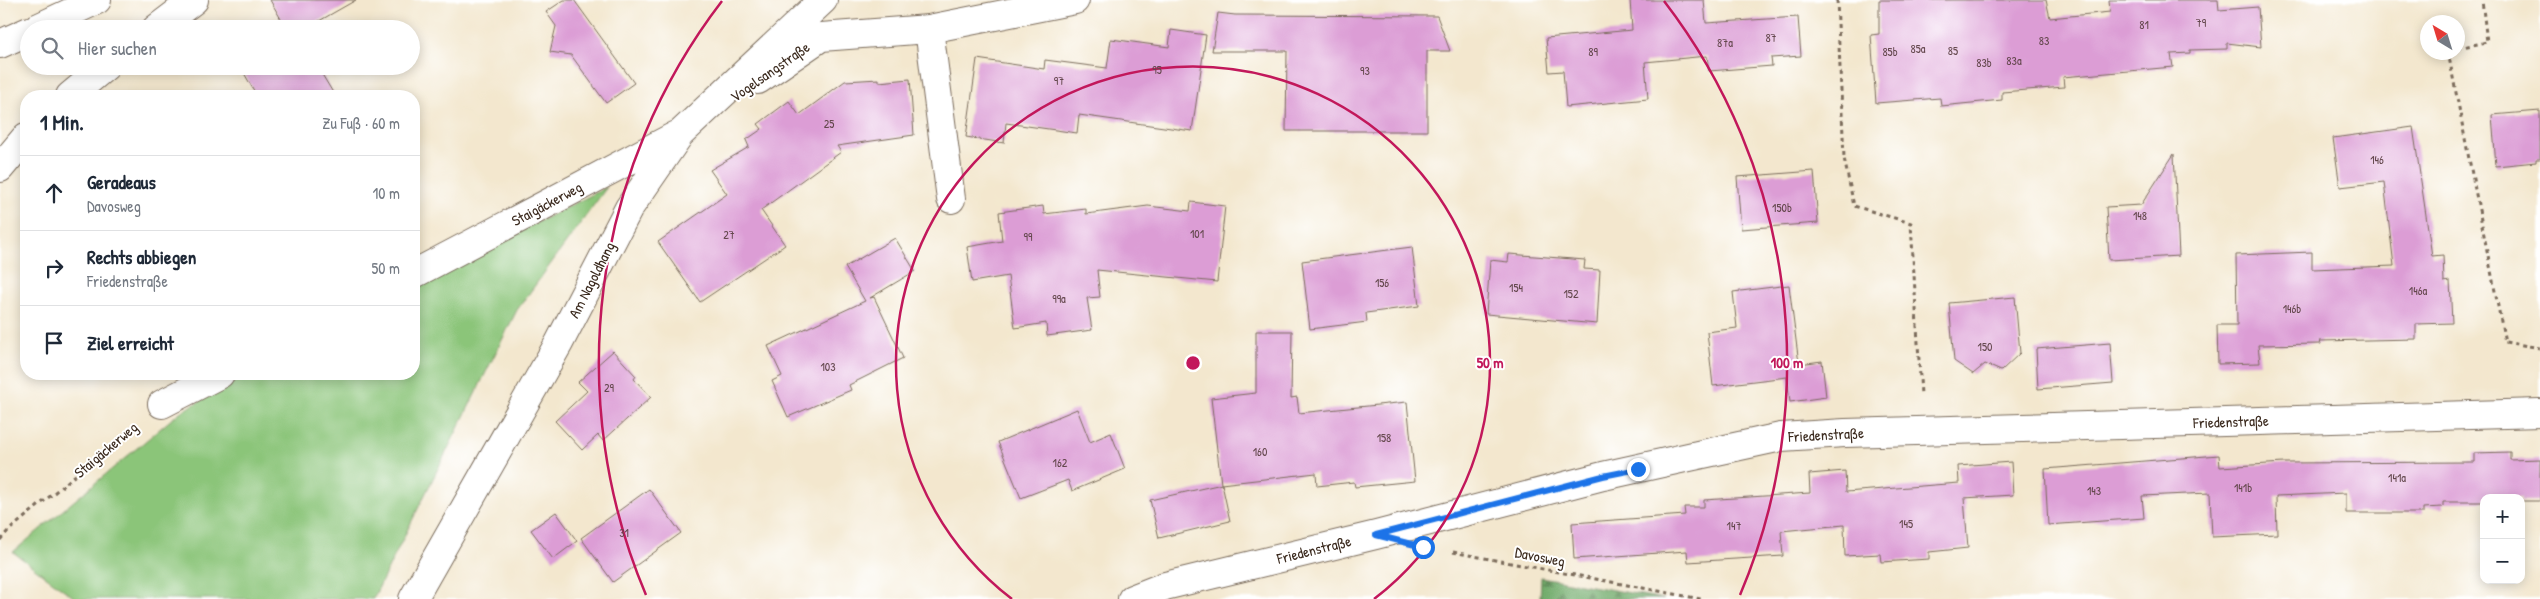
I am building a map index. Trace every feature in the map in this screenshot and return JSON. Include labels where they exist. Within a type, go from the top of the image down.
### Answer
[{"type":"street","points":[[54,20],[97,0]]},
{"type":"street","points":[[168,20],[194,0]]},
{"type":"street","name":"Am Nagoldhang","points":[[413,599],[559,343],[629,208],[680,134],[823,0]]},
{"type":"street","name":"Vogelsangstraße","points":[[680,134],[821,36],[929,29],[1075,0]]},
{"type":"street","points":[[929,29],[951,199]]},
{"type":"street","points":[[0,44],[20,35]]},
{"type":"street","points":[[77,90],[95,75]]},
{"type":"street","name":"Staigäckerweg","points":[[420,271],[680,134]]},
{"type":"street","points":[[0,168],[20,144]]},
{"type":"street","points":[[162,404],[208,380]]},
{"type":"street","name":"Friedenstraße","points":[[1132,599],[1165,586],[1376,535],[1603,476],[1782,437],[1845,432],[2540,413]]},
{"type":"path","points":[[1837,0],[1844,158],[1854,206],[1911,223],[1921,399]]},
{"type":"path","points":[[2465,47],[2487,42],[2482,0]]},
{"type":"path","points":[[2450,60],[2505,342],[2540,348]]},
{"type":"path","name":"Staigäckerweg","points":[[0,540],[8,531],[162,404]]},
{"type":"path","name":"Davosweg","points":[[1452,552],[1701,599]]},
{"type":"green space","points":[[607,187],[517,310],[373,599],[76,599],[13,552],[180,412],[239,380],[420,380],[420,282]]},
{"type":"green space","points":[[1541,577],[1664,599],[1540,599]]},
{"type":"building","points":[[270,0],[356,0],[321,20],[282,20]]},
{"type":"building","points":[[564,0],[574,0],[634,83],[606,103],[571,55],[550,52],[556,26],[546,12]]},
{"type":"building","points":[[1630,0],[1704,0],[1706,23],[1798,17],[1801,56],[1771,58],[1772,66],[1709,71],[1707,56],[1645,62],[1648,99],[1566,107],[1563,71],[1549,72],[1546,38],[1632,30]]},
{"type":"building","points":[[1879,0],[2046,0],[2050,18],[2110,12],[2109,0],[2218,0],[2219,10],[2258,7],[2261,47],[2227,43],[2227,49],[2190,50],[2190,53],[2171,54],[2173,67],[2063,77],[2064,87],[2002,92],[2002,100],[1941,106],[1940,98],[1876,103],[1871,35],[1879,34]]},
{"type":"building","points":[[1218,13],[1235,15],[1437,16],[1450,51],[1427,51],[1427,131],[1286,131],[1287,51],[1212,51]]},
{"type":"building","points":[[1171,30],[1206,35],[1192,131],[1079,115],[1077,133],[1006,123],[1004,143],[966,137],[977,59],[1044,69],[1045,60],[1107,68],[1111,39],[1169,47]]},
{"type":"building","points":[[245,75],[322,75],[331,90],[254,90]]},
{"type":"building","points":[[879,79],[879,82],[910,79],[914,135],[837,146],[841,152],[761,210],[785,245],[700,302],[658,242],[727,194],[710,170],[749,147],[746,140],[762,129],[758,124],[789,101],[799,115],[845,81]]},
{"type":"building","points":[[2540,111],[2540,159],[2536,159],[2536,162],[2496,166],[2492,115]]},
{"type":"building","points":[[2413,127],[2432,256],[2443,255],[2444,282],[2450,281],[2452,323],[2416,324],[2416,339],[2320,341],[2321,344],[2258,345],[2260,363],[2218,364],[2217,325],[2237,325],[2236,255],[2312,252],[2312,269],[2394,266],[2384,182],[2340,187],[2333,138]]},
{"type":"building","points":[[2174,154],[2179,256],[2109,260],[2106,207],[2141,205]]},
{"type":"building","points":[[1814,171],[1818,223],[1741,229],[1737,177]]},
{"type":"building","points":[[1191,202],[1225,206],[1217,282],[1097,270],[1100,297],[1087,298],[1092,330],[1047,336],[1046,323],[1015,328],[1008,276],[972,282],[967,247],[1002,241],[999,212],[1043,206],[1044,214],[1086,209],[1086,214],[1148,206],[1190,211]]},
{"type":"building","points":[[895,238],[915,271],[870,298],[874,297],[903,358],[849,385],[851,390],[788,417],[772,381],[782,376],[768,346],[865,301],[845,267]]},
{"type":"building","points":[[1412,247],[1419,306],[1366,313],[1367,322],[1310,329],[1302,261]]},
{"type":"building","points":[[1509,254],[1585,260],[1584,269],[1600,270],[1597,324],[1486,314],[1490,260],[1508,262]]},
{"type":"building","points":[[1789,285],[1799,364],[1822,361],[1826,397],[1790,402],[1787,377],[1713,386],[1707,332],[1737,328],[1733,292]]},
{"type":"building","points":[[2015,297],[2020,353],[2001,371],[1985,364],[1973,374],[1954,361],[1949,303]]},
{"type":"building","points":[[1256,331],[1292,331],[1291,398],[1297,397],[1299,413],[1407,402],[1415,481],[1355,487],[1354,482],[1317,486],[1316,473],[1221,484],[1211,398],[1256,393]]},
{"type":"building","points":[[2110,343],[2113,383],[2038,389],[2036,349]]},
{"type":"building","points":[[613,351],[636,376],[634,379],[651,397],[603,441],[598,435],[582,450],[555,421],[587,391],[578,382]]},
{"type":"building","points":[[1077,409],[1090,442],[1111,433],[1125,469],[1072,491],[1068,480],[1021,498],[998,442]]},
{"type":"building","points":[[2510,452],[2510,460],[2540,459],[2540,501],[2525,501],[2525,494],[2480,494],[2480,502],[2443,502],[2443,507],[2423,508],[2423,513],[2346,513],[2346,493],[2276,496],[2277,534],[2212,537],[2210,493],[2142,496],[2144,518],[2048,525],[2045,469],[2219,455],[2220,467],[2284,463],[2474,462],[2474,453]]},
{"type":"building","points":[[2011,462],[2013,495],[1964,498],[1968,548],[1929,552],[1929,559],[1881,562],[1880,554],[1845,556],[1844,525],[1781,531],[1783,556],[1688,562],[1687,551],[1574,559],[1572,523],[1685,515],[1684,507],[1704,507],[1704,500],[1810,493],[1809,474],[1845,471],[1846,492],[1959,483],[1958,466]]},
{"type":"building","points":[[1222,484],[1230,521],[1159,538],[1150,500]]},
{"type":"building","points":[[649,489],[681,533],[613,582],[581,538]]},
{"type":"building","points":[[556,512],[577,541],[553,559],[531,530]]},
{"type":"route","points":[[1423,547],[1376,535],[1603,476],[1638,469]]}]
